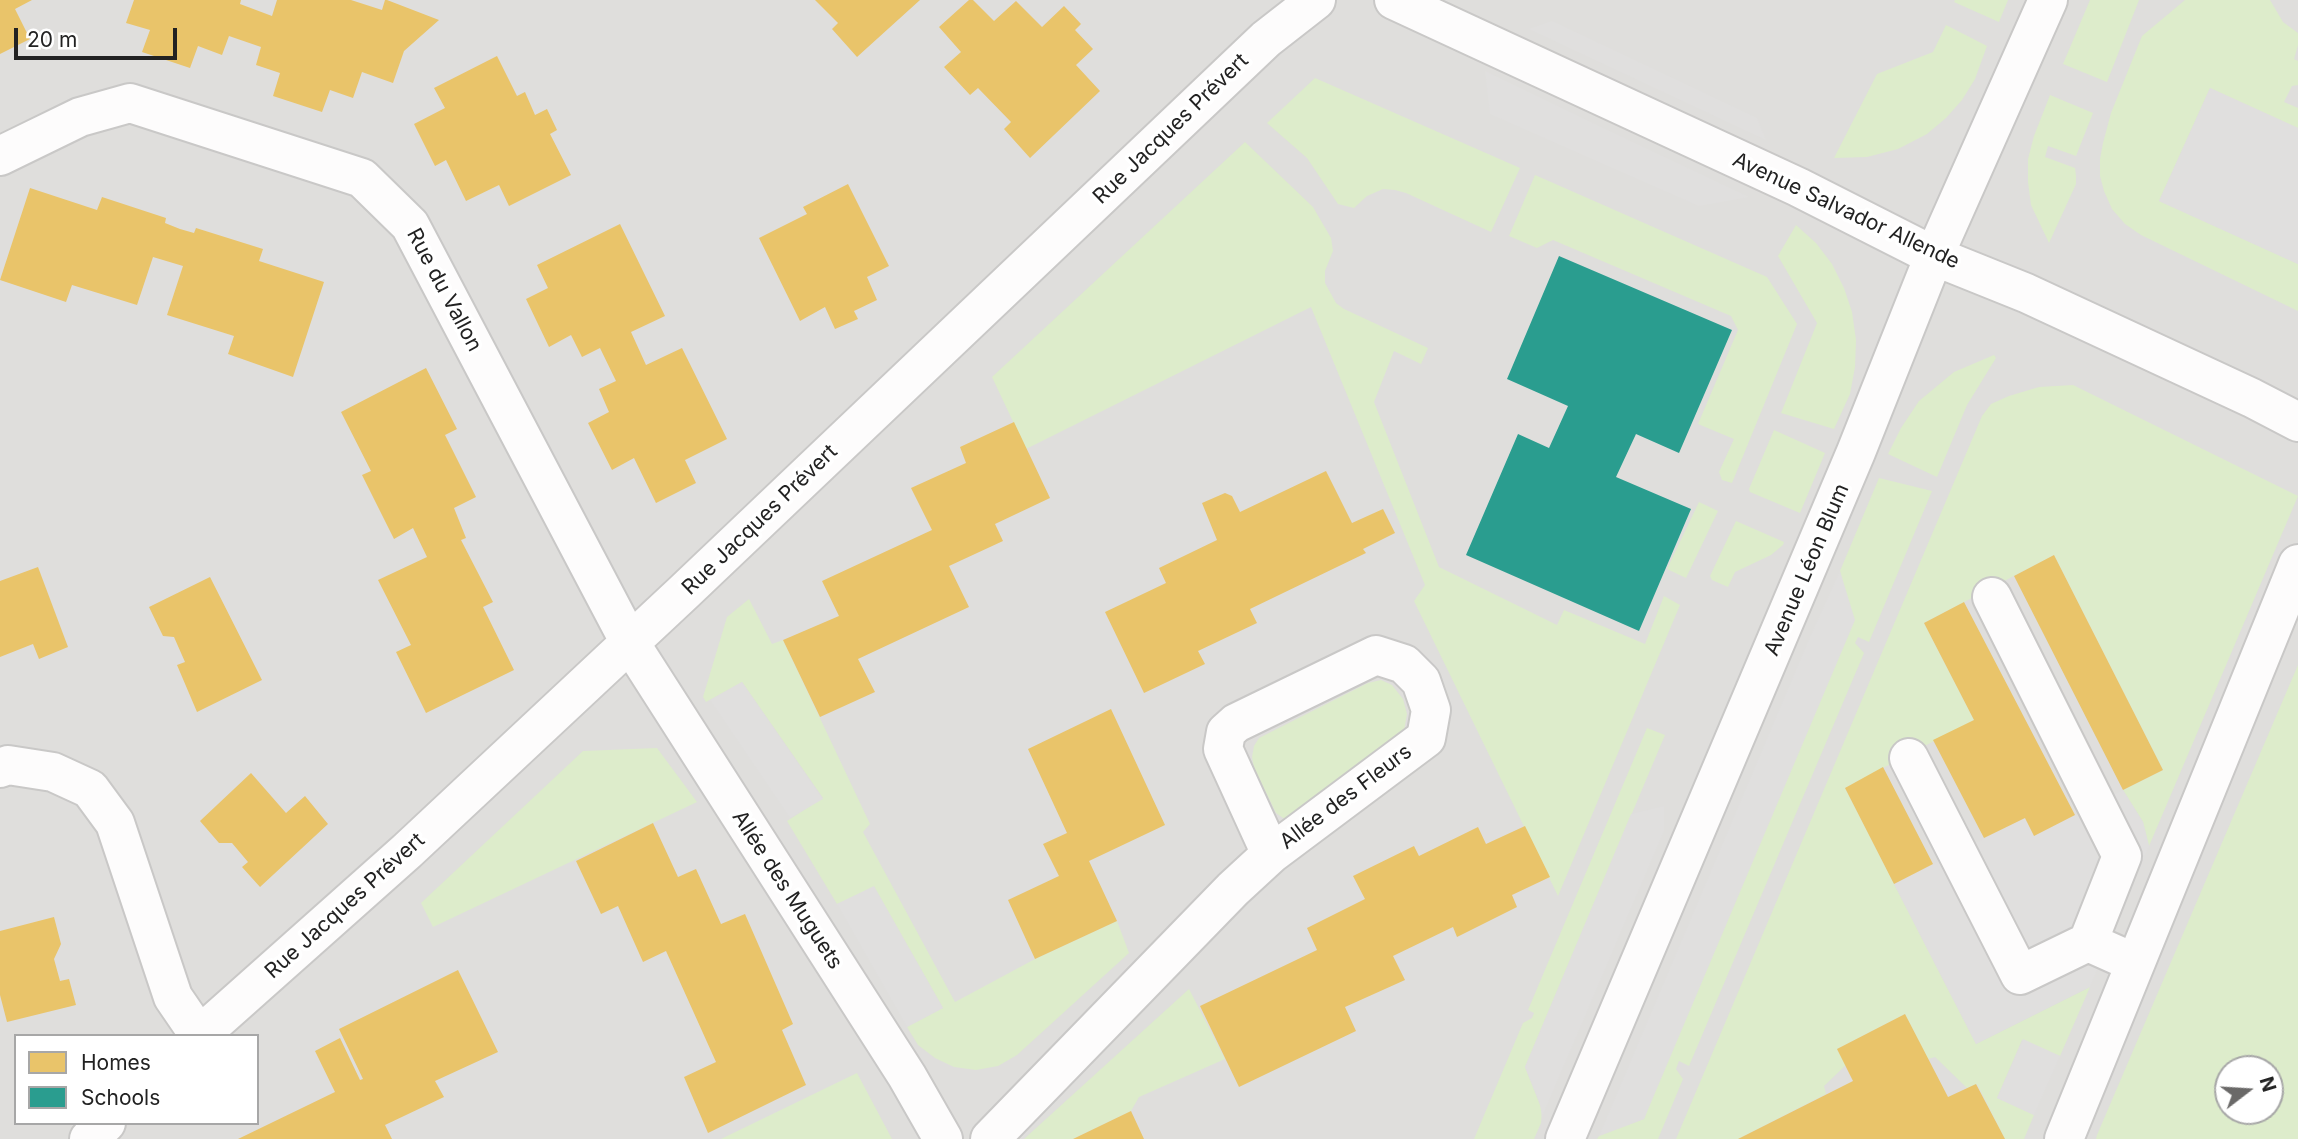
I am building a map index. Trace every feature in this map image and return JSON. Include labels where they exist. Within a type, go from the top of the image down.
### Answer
[{"type":"street","name":"Rue Jacques Prévert","points":[[200,1034],[407,851],[631,643],[1266,39],[1316,0]]},
{"type":"street","name":"Avenue Salvador Allende","points":[[1394,0],[1798,187],[1934,256],[2026,293],[2298,422]]},
{"type":"street","name":"Avenue Léon Blum","points":[[1565,1139],[1856,453],[1934,256],[2048,0]]},
{"type":"street","name":"Rue du Vallon","points":[[0,156],[80,117],[130,103],[362,178],[410,225],[631,643]]},
{"type":"street","points":[[2064,1139],[2298,564]]},
{"type":"street","points":[[1909,758],[2020,975],[2088,942],[2122,856],[1992,597]]},
{"type":"street","name":"Allée des Muguets","points":[[631,643],[907,1076],[943,1139]]},
{"type":"street","name":"Allée des Fleurs","points":[[989,1139],[1233,888],[1271,853],[1426,738],[1431,710],[1421,681],[1404,664],[1376,655],[1236,723],[1226,732],[1223,749],[1271,853]]},
{"type":"street","name":"Rue Jacques Prévert","points":[[0,768],[8,765],[53,772],[90,789],[115,823],[173,997],[198,1034]]},
{"type":"street","points":[[2088,942],[2135,963]]},
{"type":"street","points":[[89,1139],[104,1125]]},
{"type":"shaded area","points":[[0,0],[2298,0],[2298,1139],[0,1139]]},
{"type":"shaded area","points":[[1552,21],[1757,118],[1766,140],[1529,29]]},
{"type":"shaded area","points":[[1485,71],[1749,197],[1699,206],[1490,114]]},
{"type":"shaded area","points":[[2210,88],[2298,128],[2298,264],[2159,201]]},
{"type":"shaded area","points":[[1840,571],[1855,620],[1644,1119],[1599,1136],[1810,637]]},
{"type":"shaded area","points":[[742,682],[823,799],[790,818],[710,700]]},
{"type":"shaded area","points":[[2123,790],[2143,822],[2149,846],[2090,987],[1976,1044],[1894,884],[2025,818],[2035,835]]},
{"type":"shaded area","points":[[1664,806],[1664,831],[1542,1117],[1540,1104],[1525,1067],[1631,814]]},
{"type":"shaded area","points":[[874,886],[943,1008],[907,1027],[837,904]]},
{"type":"shaded area","points":[[2023,1039],[2060,1056],[2034,1115],[1997,1098]]},
{"type":"green space","points":[[2008,0],[1999,22],[1954,2]]},
{"type":"green space","points":[[2090,0],[2139,0],[2107,82],[2063,64]]},
{"type":"green space","points":[[2185,0],[2270,0],[2283,22],[2298,33],[2294,59],[2298,61],[2298,85],[2292,86],[2284,102],[2298,108],[2298,128],[2210,88],[2159,201],[2298,264],[2298,311],[2141,235],[2125,224],[2112,209],[2104,191],[2100,176],[2103,143],[2111,113],[2142,36]]},
{"type":"green space","points":[[1946,25],[1987,46],[1975,79],[1962,100],[1927,134],[1898,149],[1867,157],[1834,158],[1877,74],[1933,52]]},
{"type":"green space","points":[[1315,78],[1520,168],[1491,232],[1395,190],[1383,189],[1367,196],[1354,208],[1338,204],[1307,158],[1267,123]]},
{"type":"green space","points":[[2050,95],[2093,113],[2076,156],[2048,146],[2045,157],[2075,168],[2076,176],[2076,184],[2049,243],[2031,205],[2028,159]]},
{"type":"green space","points":[[1245,142],[1313,207],[1331,238],[1333,251],[1325,271],[1325,283],[1336,303],[1428,348],[1421,364],[1394,351],[1374,402],[1439,567],[1557,625],[1564,610],[1645,644],[1664,596],[1680,605],[1558,896],[1414,601],[1425,585],[1311,307],[1026,449],[992,377]]},
{"type":"green space","points":[[1535,175],[1767,277],[1797,324],[1732,483],[1722,480],[1719,472],[1734,439],[1698,424],[1738,330],[1731,316],[1553,240],[1537,248],[1509,236]]},
{"type":"green space","points":[[1796,225],[1816,243],[1832,264],[1852,312],[1856,340],[1855,367],[1850,394],[1834,429],[1781,413],[1817,323],[1778,256]]},
{"type":"green space","points":[[1994,355],[1996,358],[1967,405],[1937,477],[1888,454],[1919,401],[1954,372]]},
{"type":"green space","points":[[2073,385],[2298,496],[2149,846],[2143,822],[2123,790],[2163,770],[2054,555],[1924,623],[1974,720],[1845,788],[1976,1044],[2090,987],[2060,1056],[2022,1040],[1997,1098],[2034,1115],[2024,1139],[2005,1139],[1977,1084],[1967,1088],[1935,1057],[1928,1059],[1905,1014],[1837,1049],[1846,1065],[1824,1086],[1826,1094],[1738,1139],[1676,1139],[1982,416],[1991,404],[2009,396],[2039,387]]},
{"type":"green space","points":[[1774,430],[1825,453],[1800,513],[1750,492],[1749,489]]},
{"type":"green space","points":[[1879,478],[1932,491],[1869,642],[1858,637],[1855,643],[1864,653],[1689,1066],[1679,1061],[1676,1069],[1683,1079],[1658,1139],[1597,1139],[1644,1119],[1842,579],[1840,571]]},
{"type":"green space","points":[[1699,502],[1718,511],[1686,578],[1667,569]]},
{"type":"green space","points":[[1736,521],[1784,542],[1771,555],[1735,572],[1728,587],[1712,580],[1710,576]]},
{"type":"green space","points":[[749,599],[772,644],[783,640],[870,824],[863,832],[955,1002],[1035,959],[1117,921],[1129,953],[1017,1055],[998,1066],[976,1070],[954,1067],[935,1058],[918,1045],[907,1027],[943,1008],[874,887],[837,904],[787,821],[823,798],[742,682],[706,702],[703,697],[727,617]]},
{"type":"green space","points":[[2298,665],[2298,1139],[2096,1139],[2097,1135]]},
{"type":"green space","points":[[1381,680],[1392,685],[1403,699],[1407,714],[1404,731],[1293,820],[1276,813],[1254,768],[1252,757],[1259,738],[1368,683]]},
{"type":"green space","points":[[1647,728],[1665,735],[1525,1067],[1542,1110],[1541,1123],[1534,1139],[1474,1139],[1523,1023],[1532,1018],[1534,1013],[1528,1010]]},
{"type":"green space","points":[[657,748],[697,802],[433,927],[421,903],[583,751]]},
{"type":"green space","points":[[1189,989],[1225,1059],[1139,1097],[1131,1111],[1073,1139],[1024,1139]]},
{"type":"green space","points":[[857,1073],[892,1139],[721,1139]]},
{"type":"building: Homes","points":[[0,0],[32,0],[15,9],[30,39],[0,54]]},
{"type":"building: Homes","points":[[134,0],[241,0],[240,4],[272,16],[277,0],[351,0],[382,10],[387,0],[439,20],[404,51],[393,83],[362,72],[353,98],[330,90],[322,112],[273,96],[280,73],[256,65],[261,47],[229,36],[222,55],[198,46],[190,68],[142,52],[150,30],[126,23]]},
{"type":"building: Homes","points":[[815,0],[920,0],[857,57],[832,29],[838,23]]},
{"type":"building: Homes","points":[[969,0],[973,0],[994,21],[1016,1],[1042,27],[1064,6],[1081,24],[1075,30],[1093,49],[1076,65],[1100,91],[1030,158],[1004,129],[1011,122],[978,88],[970,95],[944,67],[961,52],[939,27]]},
{"type":"building: Homes","points":[[497,56],[517,96],[525,92],[535,115],[547,109],[557,130],[550,134],[571,175],[509,206],[499,185],[466,201],[446,160],[435,166],[414,124],[445,108],[434,88]]},
{"type":"building: Homes","points":[[848,184],[889,266],[867,277],[877,300],[854,311],[858,319],[835,329],[825,307],[800,321],[759,238],[807,214],[803,207]]},
{"type":"building: Homes","points":[[30,188],[97,210],[102,197],[166,218],[165,223],[180,229],[194,233],[196,228],[263,249],[259,261],[324,282],[293,377],[228,354],[234,336],[167,315],[183,266],[153,257],[137,305],[72,285],[66,302],[0,280]]},
{"type":"building: Homes","points":[[620,224],[665,316],[631,332],[646,365],[682,348],[727,439],[685,460],[696,483],[656,503],[634,458],[612,470],[588,423],[609,412],[599,389],[616,381],[600,348],[582,357],[571,335],[549,347],[526,299],[548,288],[537,265]]},
{"type":"building: Homes","points":[[426,368],[457,429],[445,435],[476,497],[454,508],[466,538],[461,540],[493,602],[483,607],[514,670],[426,713],[396,652],[411,645],[378,580],[427,557],[413,528],[394,539],[362,475],[371,471],[341,412]]},
{"type":"building: Homes","points":[[1014,422],[1050,498],[995,524],[1003,541],[949,566],[969,607],[858,659],[875,692],[820,717],[783,640],[839,616],[822,581],[932,530],[911,488],[966,463],[960,447]]},
{"type":"building: Homes","points":[[1326,471],[1352,523],[1383,509],[1395,533],[1363,549],[1366,553],[1250,609],[1257,623],[1198,651],[1205,664],[1144,693],[1105,612],[1166,583],[1159,568],[1217,540],[1202,503],[1225,493],[1232,496],[1240,512]]},
{"type":"building: Homes","points":[[2054,555],[2163,770],[2123,790],[2014,576]]},
{"type":"building: Homes","points":[[38,567],[68,647],[39,659],[33,644],[0,657],[0,581]]},
{"type":"building: Homes","points":[[210,577],[262,680],[197,712],[177,665],[185,662],[174,637],[163,636],[149,607]]},
{"type":"building: Homes","points":[[1964,602],[2075,815],[2034,836],[2025,818],[1984,838],[1933,740],[1974,720],[1924,623]]},
{"type":"building: Homes","points":[[1111,709],[1165,825],[1089,861],[1117,921],[1035,959],[1008,900],[1059,876],[1043,844],[1067,833],[1028,749]]},
{"type":"building: Homes","points":[[1883,767],[1933,864],[1894,884],[1845,788]]},
{"type":"building: Homes","points":[[251,773],[286,813],[305,796],[328,824],[260,887],[242,867],[248,862],[232,843],[219,843],[200,821]]},
{"type":"building: Homes","points":[[653,823],[678,877],[696,869],[721,924],[745,914],[793,1024],[782,1030],[806,1085],[708,1133],[684,1077],[716,1062],[666,951],[643,962],[618,906],[601,914],[576,861]]},
{"type":"building: Homes","points":[[1525,826],[1550,877],[1512,895],[1517,907],[1457,937],[1453,927],[1393,956],[1405,980],[1345,1007],[1356,1031],[1239,1087],[1200,1006],[1317,950],[1307,928],[1365,899],[1353,876],[1414,846],[1419,856],[1478,827],[1486,844]]},
{"type":"building: Homes","points":[[54,917],[61,944],[54,959],[60,981],[69,979],[76,1005],[7,1022],[0,995],[0,931]]},
{"type":"building: Homes","points":[[458,970],[498,1052],[435,1081],[444,1097],[385,1125],[392,1139],[238,1139],[335,1092],[315,1051],[340,1038],[360,1080],[363,1079],[339,1029]]},
{"type":"building: Homes","points":[[1905,1014],[1948,1097],[1976,1084],[2005,1139],[1738,1139],[1853,1081],[1837,1049]]},
{"type":"building: Homes","points":[[1131,1111],[1144,1139],[1073,1139]]},
{"type":"building: Schools","points":[[1559,256],[1732,330],[1679,453],[1636,434],[1616,477],[1691,509],[1639,631],[1466,555],[1518,434],[1549,448],[1568,406],[1507,379]]}]
